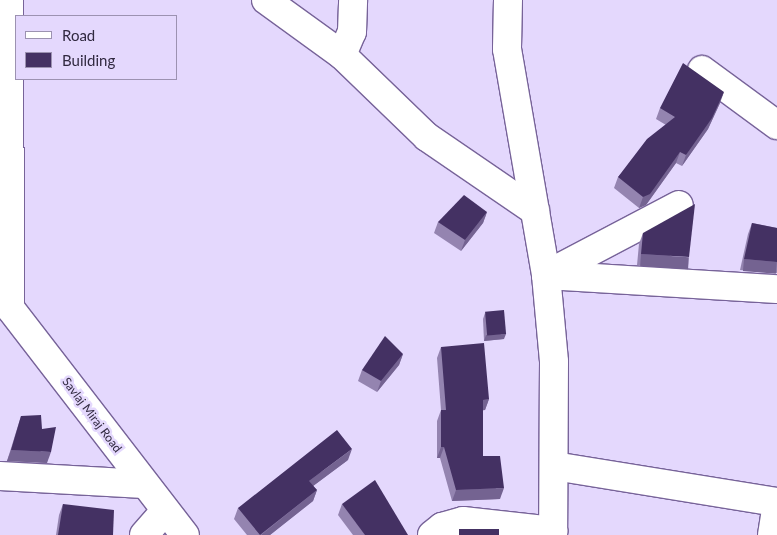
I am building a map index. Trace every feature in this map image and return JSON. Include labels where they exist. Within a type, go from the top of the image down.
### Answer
[{"type":"street","points":[[5,301],[9,0]]},
{"type":"street","points":[[266,0],[342,55],[427,137],[535,211]]},
{"type":"street","points":[[342,55],[352,32],[354,0]]},
{"type":"street","points":[[432,535],[442,527],[463,521],[553,533],[554,362],[546,275],[507,49],[508,0]]},
{"type":"street","points":[[702,70],[777,125]]},
{"type":"street","points":[[546,275],[679,205]]},
{"type":"street","points":[[546,275],[777,289]]},
{"type":"street","name":"Savlaj Miraj Road","points":[[5,301],[185,535]]},
{"type":"street","points":[[554,466],[777,502],[772,535]]},
{"type":"street","points":[[0,476],[144,484]]},
{"type":"street","points":[[144,535],[165,511]]},
{"type":"building","points":[[683,63],[724,92],[712,118],[686,155],[680,152],[650,194],[643,197],[618,177],[647,139],[675,117],[660,108]]},
{"type":"building","points":[[464,195],[487,212],[465,240],[438,222]]},
{"type":"building","points":[[695,204],[689,257],[641,254],[643,233]]},
{"type":"building","points":[[752,223],[777,228],[777,262],[744,259]]},
{"type":"building","points":[[504,310],[506,334],[487,336],[485,312]]},
{"type":"building","points":[[385,336],[403,354],[381,381],[362,370]]},
{"type":"building","points":[[484,343],[489,399],[483,400],[483,456],[500,456],[504,488],[456,490],[444,447],[441,447],[441,410],[446,410],[441,347]]},
{"type":"building","points":[[41,415],[42,429],[56,427],[51,452],[11,450],[21,416]]},
{"type":"building","points":[[337,430],[352,449],[309,481],[317,490],[260,535],[238,508]]},
{"type":"building","points":[[375,480],[408,535],[365,535],[342,504]]},
{"type":"building","points":[[63,504],[114,510],[113,535],[58,535]]},
{"type":"building","points":[[459,529],[499,529],[499,535],[459,535]]}]
